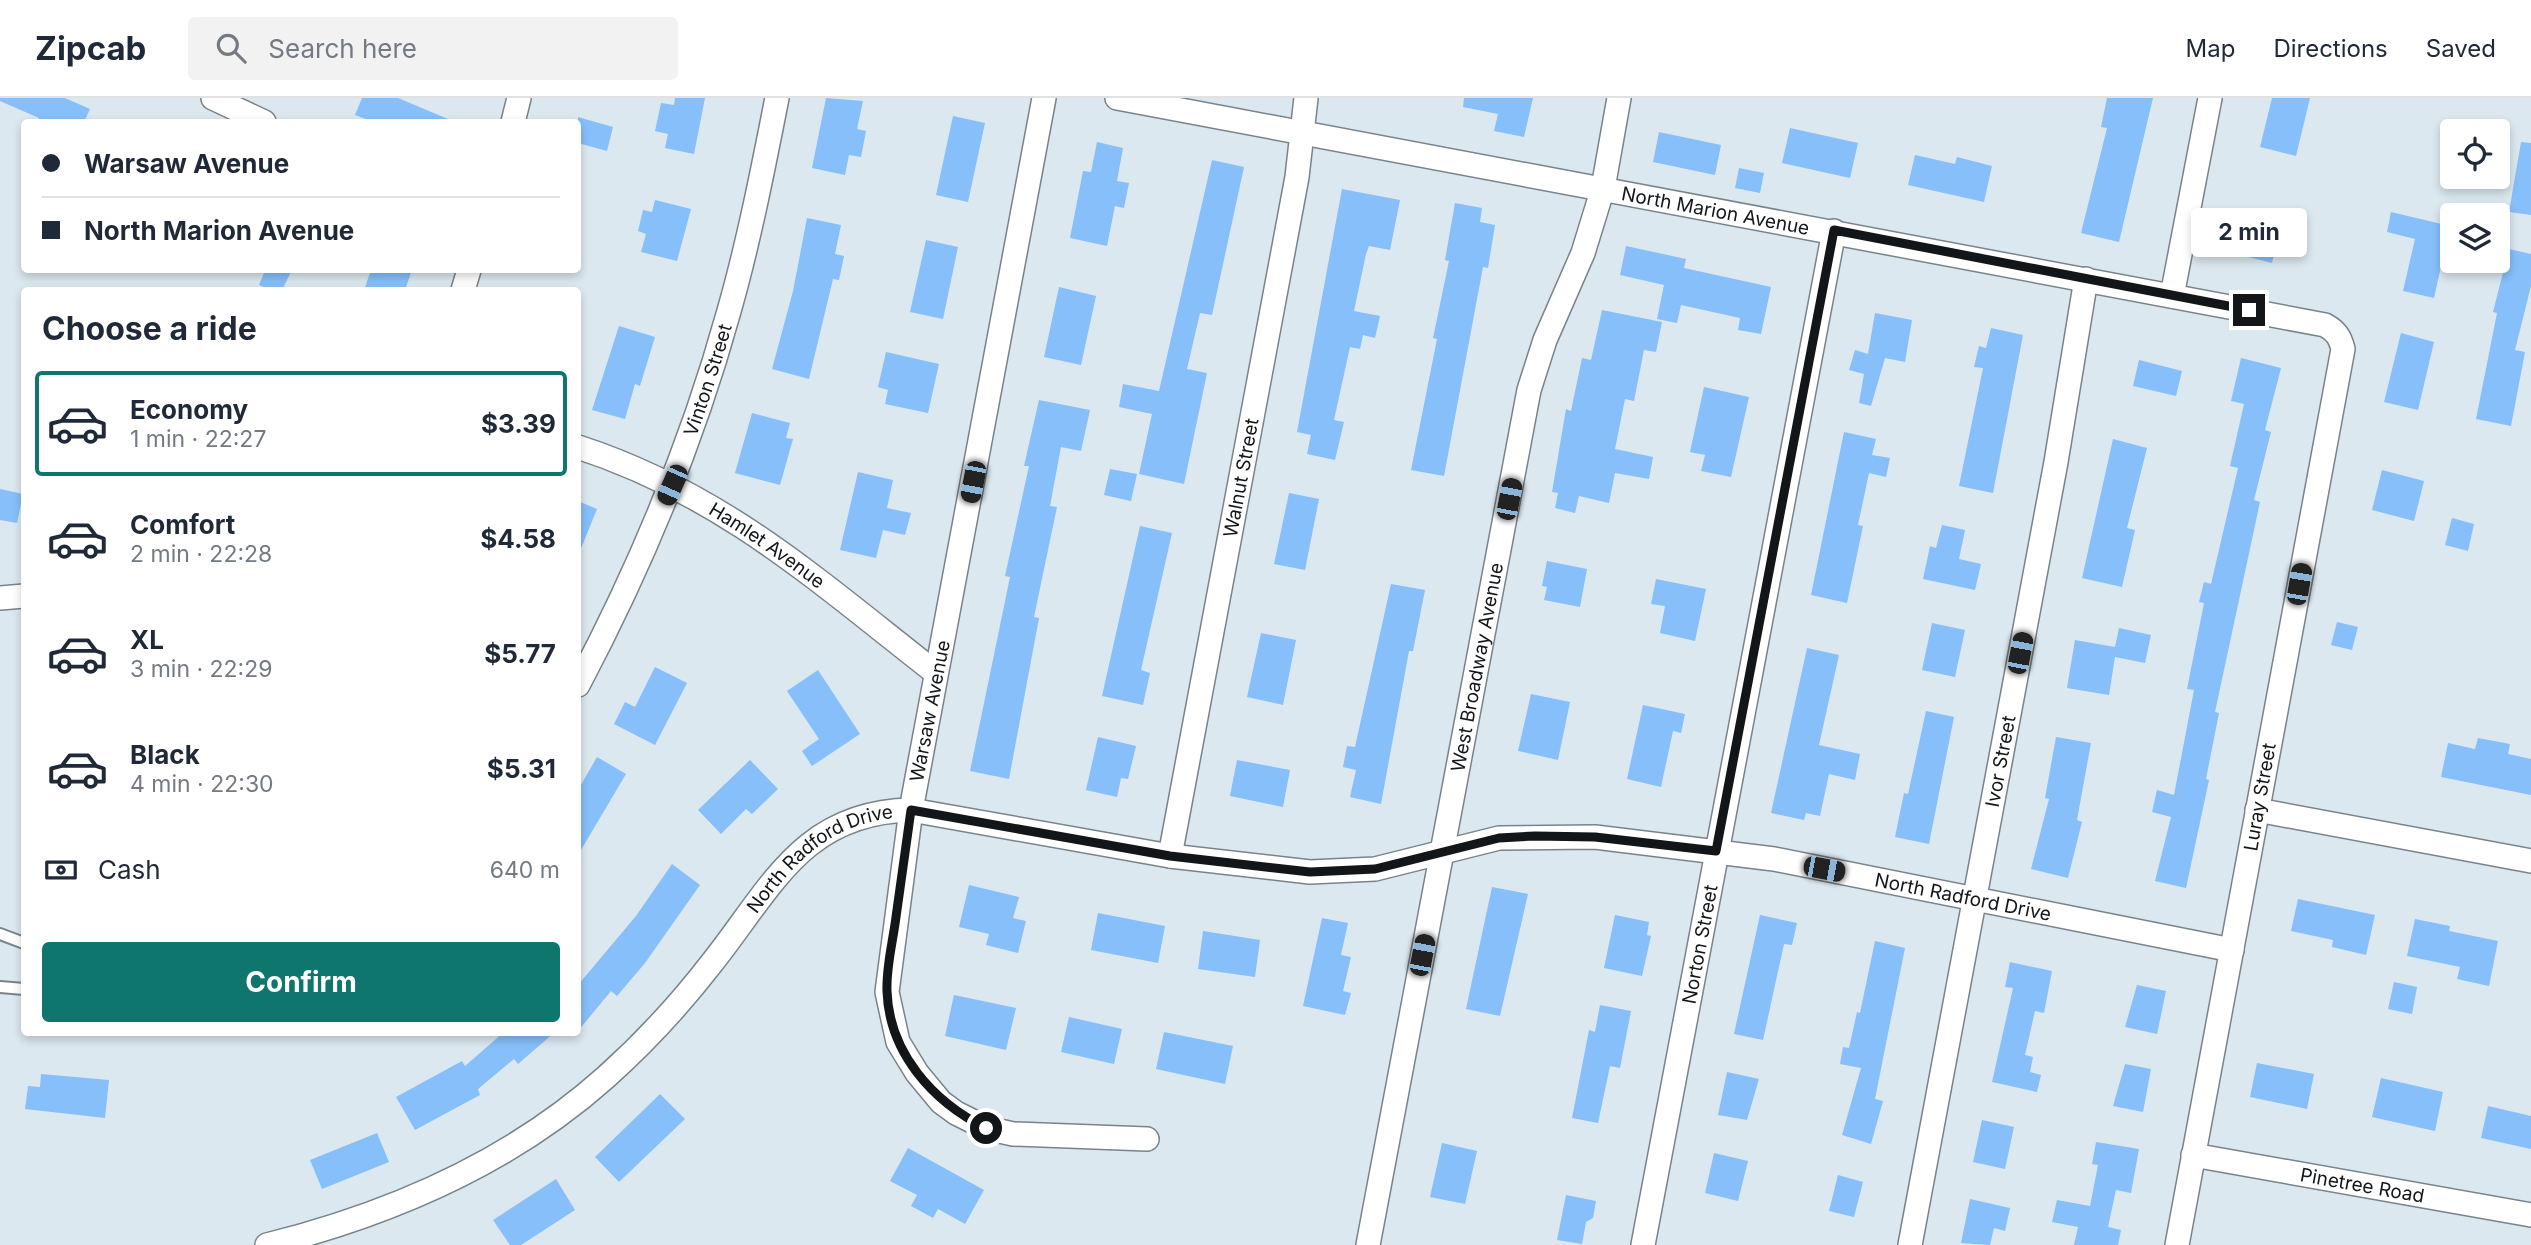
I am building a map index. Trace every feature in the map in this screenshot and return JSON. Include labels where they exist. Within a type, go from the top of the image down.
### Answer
[{"type":"street","points":[[213,98],[258,119]]},
{"type":"street","points":[[514,119],[519,98]]},
{"type":"street","name":"Vinton Street","points":[[581,679],[614,617],[672,485],[729,312],[777,98]]},
{"type":"street","name":"Warsaw Avenue","points":[[1044,98],[911,810],[887,992],[898,1042],[917,1073],[941,1102],[956,1113],[986,1128],[1013,1134],[1147,1139]]},
{"type":"street","name":"North Marion Avenue","points":[[1117,98],[1834,230],[2325,325],[2340,338],[2343,349]]},
{"type":"street","name":"Walnut Street","points":[[1170,856],[1303,132],[1306,98]]},
{"type":"street","name":"West Broadway Avenue","points":[[1368,1245],[1530,390],[1545,340],[1583,253],[1603,188],[1619,98]]},
{"type":"street","points":[[2172,296],[2210,98]]},
{"type":"street","name":"Norton Street","points":[[1643,1245],[1834,230]]},
{"type":"street","name":"Ivor Street","points":[[1910,1245],[2056,463],[2086,279]]},
{"type":"street","name":"Luray Street","points":[[2177,1245],[2343,349]]},
{"type":"street","name":"Hamlet Avenue","points":[[581,448],[672,485],[762,538],[813,574],[936,673]]},
{"type":"street","points":[[0,598],[21,596]]},
{"type":"street","name":"North Radford Drive","points":[[267,1245],[384,1210],[447,1183],[560,1113],[607,1077],[661,1022],[712,963],[779,874],[818,836],[864,815],[911,810],[1170,856],[1240,866],[1339,873],[1375,869],[1499,838],[1595,837],[1716,851],[2232,950]]},
{"type":"street","points":[[2258,810],[2531,861]]},
{"type":"street","name":"Pinetree Road","points":[[2193,1155],[2531,1215]]},
{"type":"lane","points":[[0,934],[21,942]]},
{"type":"lane","points":[[0,986],[21,989]]},
{"type":"building","points":[[0,98],[65,98],[90,109],[85,119],[38,119],[0,101]]},
{"type":"building","points":[[362,98],[398,98],[448,119],[366,119],[355,115]]},
{"type":"building","points":[[675,98],[705,98],[694,154],[665,148],[668,134],[655,131],[661,103],[674,105]]},
{"type":"building","points":[[826,98],[863,101],[857,129],[866,131],[861,157],[849,155],[845,175],[812,168]]},
{"type":"building","points":[[1464,98],[1533,98],[1524,137],[1494,131],[1498,114],[1463,107]]},
{"type":"building","points":[[2107,98],[2153,98],[2119,242],[2081,233],[2107,128],[2101,127]]},
{"type":"building","points":[[2272,98],[2310,98],[2296,156],[2260,147]]},
{"type":"building","points":[[953,116],[985,123],[968,202],[936,195]]},
{"type":"building","points":[[578,117],[613,127],[607,151],[581,144],[581,119]]},
{"type":"building","points":[[1790,128],[1858,143],[1850,178],[1782,163]]},
{"type":"building","points":[[1659,132],[1721,145],[1715,175],[1653,162]]},
{"type":"building","points":[[1097,142],[1123,148],[1117,181],[1129,183],[1124,208],[1115,206],[1107,246],[1070,238],[1083,171],[1091,172]]},
{"type":"building","points":[[2521,142],[2531,143],[2531,215],[2510,212]]},
{"type":"building","points":[[1915,155],[1955,164],[1957,157],[1992,166],[1984,202],[1908,185]]},
{"type":"building","points":[[1212,160],[1244,167],[1212,315],[1200,313],[1187,369],[1207,373],[1184,484],[1139,474],[1152,414],[1119,407],[1123,384],[1159,391]]},
{"type":"building","points":[[1739,168],[1764,173],[1760,193],[1735,188]]},
{"type":"building","points":[[1342,189],[1400,200],[1390,250],[1369,246],[1366,254],[1354,311],[1380,316],[1375,338],[1363,335],[1360,349],[1350,347],[1334,420],[1344,422],[1335,460],[1307,454],[1311,435],[1297,432]]},
{"type":"building","points":[[655,200],[691,209],[677,261],[641,252],[646,234],[638,231],[643,210],[652,212]]},
{"type":"building","points":[[1455,203],[1482,208],[1480,222],[1495,225],[1488,268],[1483,267],[1444,476],[1411,470],[1437,339],[1433,338],[1449,261],[1445,260]]},
{"type":"building","points":[[2391,212],[2440,224],[2440,271],[2434,298],[2403,291],[2415,239],[2387,232]]},
{"type":"building","points":[[807,218],[841,225],[835,254],[844,256],[839,280],[833,279],[809,379],[772,369],[793,291]]},
{"type":"building","points":[[2244,227],[2279,235],[2272,263],[2237,254]]},
{"type":"building","points":[[926,240],[958,247],[943,319],[910,312]]},
{"type":"building","points":[[1626,246],[1686,259],[1684,268],[1771,287],[1761,334],[1738,330],[1740,318],[1681,305],[1677,323],[1657,319],[1664,285],[1620,275]]},
{"type":"building","points":[[2510,249],[2531,254],[2531,286],[2515,350],[2525,352],[2511,426],[2476,419],[2497,313],[2493,312],[2503,273],[2510,273]]},
{"type":"building","points":[[264,273],[290,273],[284,287],[259,285]]},
{"type":"building","points":[[370,273],[411,273],[406,287],[365,287]]},
{"type":"building","points":[[1059,287],[1096,296],[1081,365],[1044,357]]},
{"type":"building","points":[[1602,310],[1662,322],[1656,352],[1644,350],[1634,401],[1625,399],[1615,449],[1653,457],[1649,479],[1615,473],[1609,503],[1579,496],[1575,513],[1555,508],[1558,493],[1552,492],[1566,409],[1571,411],[1582,358],[1591,360]]},
{"type":"building","points":[[1875,313],[1912,320],[1905,362],[1885,358],[1871,406],[1859,403],[1864,374],[1849,370],[1855,350],[1868,354]]},
{"type":"building","points":[[619,326],[655,337],[640,386],[635,384],[625,419],[592,410]]},
{"type":"building","points":[[1991,328],[2023,335],[1993,493],[1959,486],[1983,368],[1974,367],[1979,346],[1986,348]]},
{"type":"building","points":[[2401,333],[2434,342],[2418,410],[2384,402]]},
{"type":"building","points":[[886,352],[939,364],[928,413],[885,404],[888,390],[878,387]]},
{"type":"building","points":[[2241,358],[2281,368],[2265,430],[2271,432],[2254,500],[2260,502],[2215,712],[2219,713],[2206,779],[2209,780],[2186,888],[2155,881],[2171,817],[2152,812],[2157,790],[2174,795],[2194,690],[2187,689],[2204,603],[2199,602],[2204,582],[2211,584],[2238,468],[2230,466],[2244,404],[2231,401]]},
{"type":"building","points":[[2139,360],[2182,371],[2176,396],[2133,386]]},
{"type":"building","points":[[1704,387],[1749,397],[1731,477],[1701,471],[1705,455],[1690,452]]},
{"type":"building","points":[[1039,400],[1090,410],[1081,451],[1061,447],[1050,506],[1057,507],[1034,617],[1039,618],[1009,779],[970,771],[1010,577],[1005,576],[1029,466],[1024,466]]},
{"type":"building","points":[[752,413],[790,423],[786,438],[793,439],[780,485],[735,473]]},
{"type":"building","points":[[1844,432],[1876,439],[1872,455],[1890,458],[1886,477],[1869,473],[1858,525],[1863,526],[1847,603],[1811,595]]},
{"type":"building","points":[[2113,439],[2147,448],[2127,528],[2135,530],[2122,587],[2082,578]]},
{"type":"building","points":[[1110,469],[1137,474],[1131,501],[1104,495]]},
{"type":"building","points":[[2382,470],[2424,481],[2414,521],[2372,510]]},
{"type":"building","points":[[858,472],[893,480],[887,508],[911,513],[905,535],[883,530],[876,558],[840,550]]},
{"type":"building","points":[[0,489],[21,494],[17,523],[0,520]]},
{"type":"building","points":[[1289,493],[1319,499],[1305,570],[1274,564]]},
{"type":"building","points":[[581,502],[597,509],[581,549]]},
{"type":"building","points":[[2452,518],[2474,524],[2468,551],[2445,545]]},
{"type":"building","points":[[1942,525],[1965,530],[1959,559],[1981,564],[1975,590],[1923,579],[1930,546],[1936,548]]},
{"type":"building","points":[[1140,526],[1172,533],[1141,670],[1150,673],[1143,705],[1102,696]]},
{"type":"building","points":[[1547,561],[1587,569],[1580,607],[1544,600],[1547,587],[1542,586]]},
{"type":"building","points":[[1656,579],[1706,589],[1695,641],[1660,633],[1665,606],[1651,604]]},
{"type":"building","points":[[1391,584],[1425,590],[1413,651],[1409,651],[1381,804],[1350,797],[1356,770],[1343,767],[1347,746],[1355,747]]},
{"type":"building","points":[[2337,622],[2358,627],[2352,650],[2331,645]]},
{"type":"building","points":[[1932,623],[1965,630],[1955,677],[1922,670]]},
{"type":"building","points":[[2119,628],[2151,635],[2145,663],[2115,657],[2109,695],[2067,688],[2075,640],[2115,647]]},
{"type":"building","points":[[1261,633],[1296,640],[1283,705],[1247,697]]},
{"type":"building","points":[[1807,648],[1839,655],[1819,745],[1860,754],[1855,780],[1829,774],[1820,816],[1806,813],[1804,820],[1771,813]]},
{"type":"building","points":[[655,667],[687,683],[655,745],[614,724],[625,702],[635,707]]},
{"type":"building","points":[[818,670],[860,734],[812,766],[802,751],[819,739],[787,691]]},
{"type":"building","points":[[1531,694],[1570,702],[1558,760],[1518,751]]},
{"type":"building","points":[[1643,705],[1685,714],[1681,733],[1673,731],[1661,787],[1627,779]]},
{"type":"building","points":[[1926,711],[1954,717],[1929,844],[1895,837],[1904,793],[1908,794]]},
{"type":"building","points":[[1098,737],[1136,746],[1128,779],[1121,778],[1117,797],[1086,790]]},
{"type":"building","points":[[2056,737],[2091,743],[2077,820],[2082,822],[2068,878],[2031,869],[2049,799],[2045,798]]},
{"type":"building","points":[[2478,738],[2510,744],[2508,754],[2531,759],[2531,795],[2441,777],[2448,743],[2475,749]]},
{"type":"building","points":[[597,757],[626,774],[581,850],[581,785]]},
{"type":"building","points":[[750,760],[778,789],[752,814],[746,809],[721,834],[698,810]]},
{"type":"building","points":[[1237,760],[1290,770],[1283,807],[1230,796]]},
{"type":"building","points":[[672,864],[700,885],[645,963],[617,996],[611,991],[581,1027],[581,981],[636,916]]},
{"type":"building","points":[[969,885],[1019,897],[1013,918],[1026,921],[1018,953],[986,945],[989,934],[959,927]]},
{"type":"building","points":[[1492,887],[1528,894],[1500,1016],[1466,1009]]},
{"type":"building","points":[[2298,899],[2375,915],[2366,955],[2332,947],[2333,940],[2291,931]]},
{"type":"building","points":[[1098,913],[1165,926],[1158,963],[1091,950]]},
{"type":"building","points":[[1615,915],[1649,922],[1647,935],[1651,936],[1642,976],[1604,968]]},
{"type":"building","points":[[1760,915],[1797,923],[1792,945],[1784,944],[1763,1040],[1734,1034]]},
{"type":"building","points":[[1322,918],[1348,923],[1341,955],[1351,957],[1343,991],[1351,993],[1345,1015],[1303,1006]]},
{"type":"building","points":[[2415,919],[2450,926],[2449,931],[2498,941],[2489,986],[2457,979],[2460,967],[2407,956]]},
{"type":"building","points":[[1203,931],[1260,940],[1255,977],[1198,969]]},
{"type":"building","points":[[1875,941],[1905,948],[1875,1099],[1883,1101],[1871,1144],[1842,1135],[1861,1068],[1840,1064],[1843,1047],[1849,1048],[1857,1012],[1860,1013]]},
{"type":"building","points":[[2010,962],[2052,971],[2044,1013],[2035,1011],[2025,1055],[2033,1057],[2030,1072],[2041,1075],[2037,1092],[1992,1082],[2013,988],[2005,987]]},
{"type":"building","points":[[2394,982],[2417,987],[2412,1014],[2388,1009]]},
{"type":"building","points":[[2137,985],[2166,991],[2157,1034],[2125,1027]]},
{"type":"building","points":[[954,995],[1016,1008],[1006,1050],[945,1036]]},
{"type":"building","points":[[1600,1005],[1631,1011],[1620,1068],[1610,1066],[1598,1123],[1572,1118],[1589,1030],[1595,1032]]},
{"type":"building","points":[[1069,1017],[1122,1029],[1114,1064],[1061,1052]]},
{"type":"building","points":[[1164,1032],[1233,1046],[1225,1084],[1156,1069]]},
{"type":"building","points":[[499,1036],[550,1036],[518,1064],[514,1059],[478,1089],[480,1095],[415,1130],[396,1097],[462,1061],[465,1066]]},
{"type":"building","points":[[2257,1063],[2314,1074],[2307,1109],[2250,1097]]},
{"type":"building","points":[[2125,1064],[2151,1069],[2143,1112],[2113,1106]]},
{"type":"building","points":[[1727,1072],[1759,1079],[1747,1120],[1718,1115]]},
{"type":"building","points":[[41,1074],[109,1080],[105,1118],[25,1109],[28,1086],[40,1087]]},
{"type":"building","points":[[2381,1078],[2443,1092],[2435,1131],[2372,1117]]},
{"type":"building","points":[[660,1094],[685,1119],[619,1182],[595,1157]]},
{"type":"building","points":[[2488,1106],[2531,1116],[2531,1149],[2481,1138]]},
{"type":"building","points":[[1982,1120],[2014,1127],[2005,1169],[1973,1162]]},
{"type":"building","points":[[377,1133],[389,1162],[322,1189],[310,1160]]},
{"type":"building","points":[[2096,1142],[2139,1149],[2131,1193],[2116,1190],[2108,1227],[2121,1230],[2118,1245],[2074,1245],[2078,1227],[2052,1222],[2057,1200],[2090,1206],[2098,1165],[2092,1164]]},
{"type":"building","points":[[1442,1143],[1477,1151],[1465,1204],[1430,1197]]},
{"type":"building","points":[[908,1148],[984,1190],[965,1224],[938,1209],[933,1218],[911,1206],[917,1195],[890,1181]]},
{"type":"building","points":[[1714,1153],[1748,1161],[1738,1201],[1705,1193]]},
{"type":"building","points":[[1838,1175],[1863,1182],[1854,1217],[1829,1211]]},
{"type":"building","points":[[556,1179],[575,1210],[521,1245],[510,1245],[493,1220]]},
{"type":"building","points":[[1566,1195],[1596,1201],[1593,1218],[1586,1222],[1582,1244],[1557,1240]]},
{"type":"building","points":[[1970,1199],[2010,1208],[2005,1231],[1994,1228],[1990,1245],[1961,1243]]},
{"type":"route","points":[[986,1128],[941,1102],[917,1073],[898,1042],[890,1015],[887,981],[911,810],[1170,856],[1310,872],[1339,873],[1375,869],[1499,838],[1535,836],[1595,837],[1716,851],[1834,230],[2249,310]]}]
